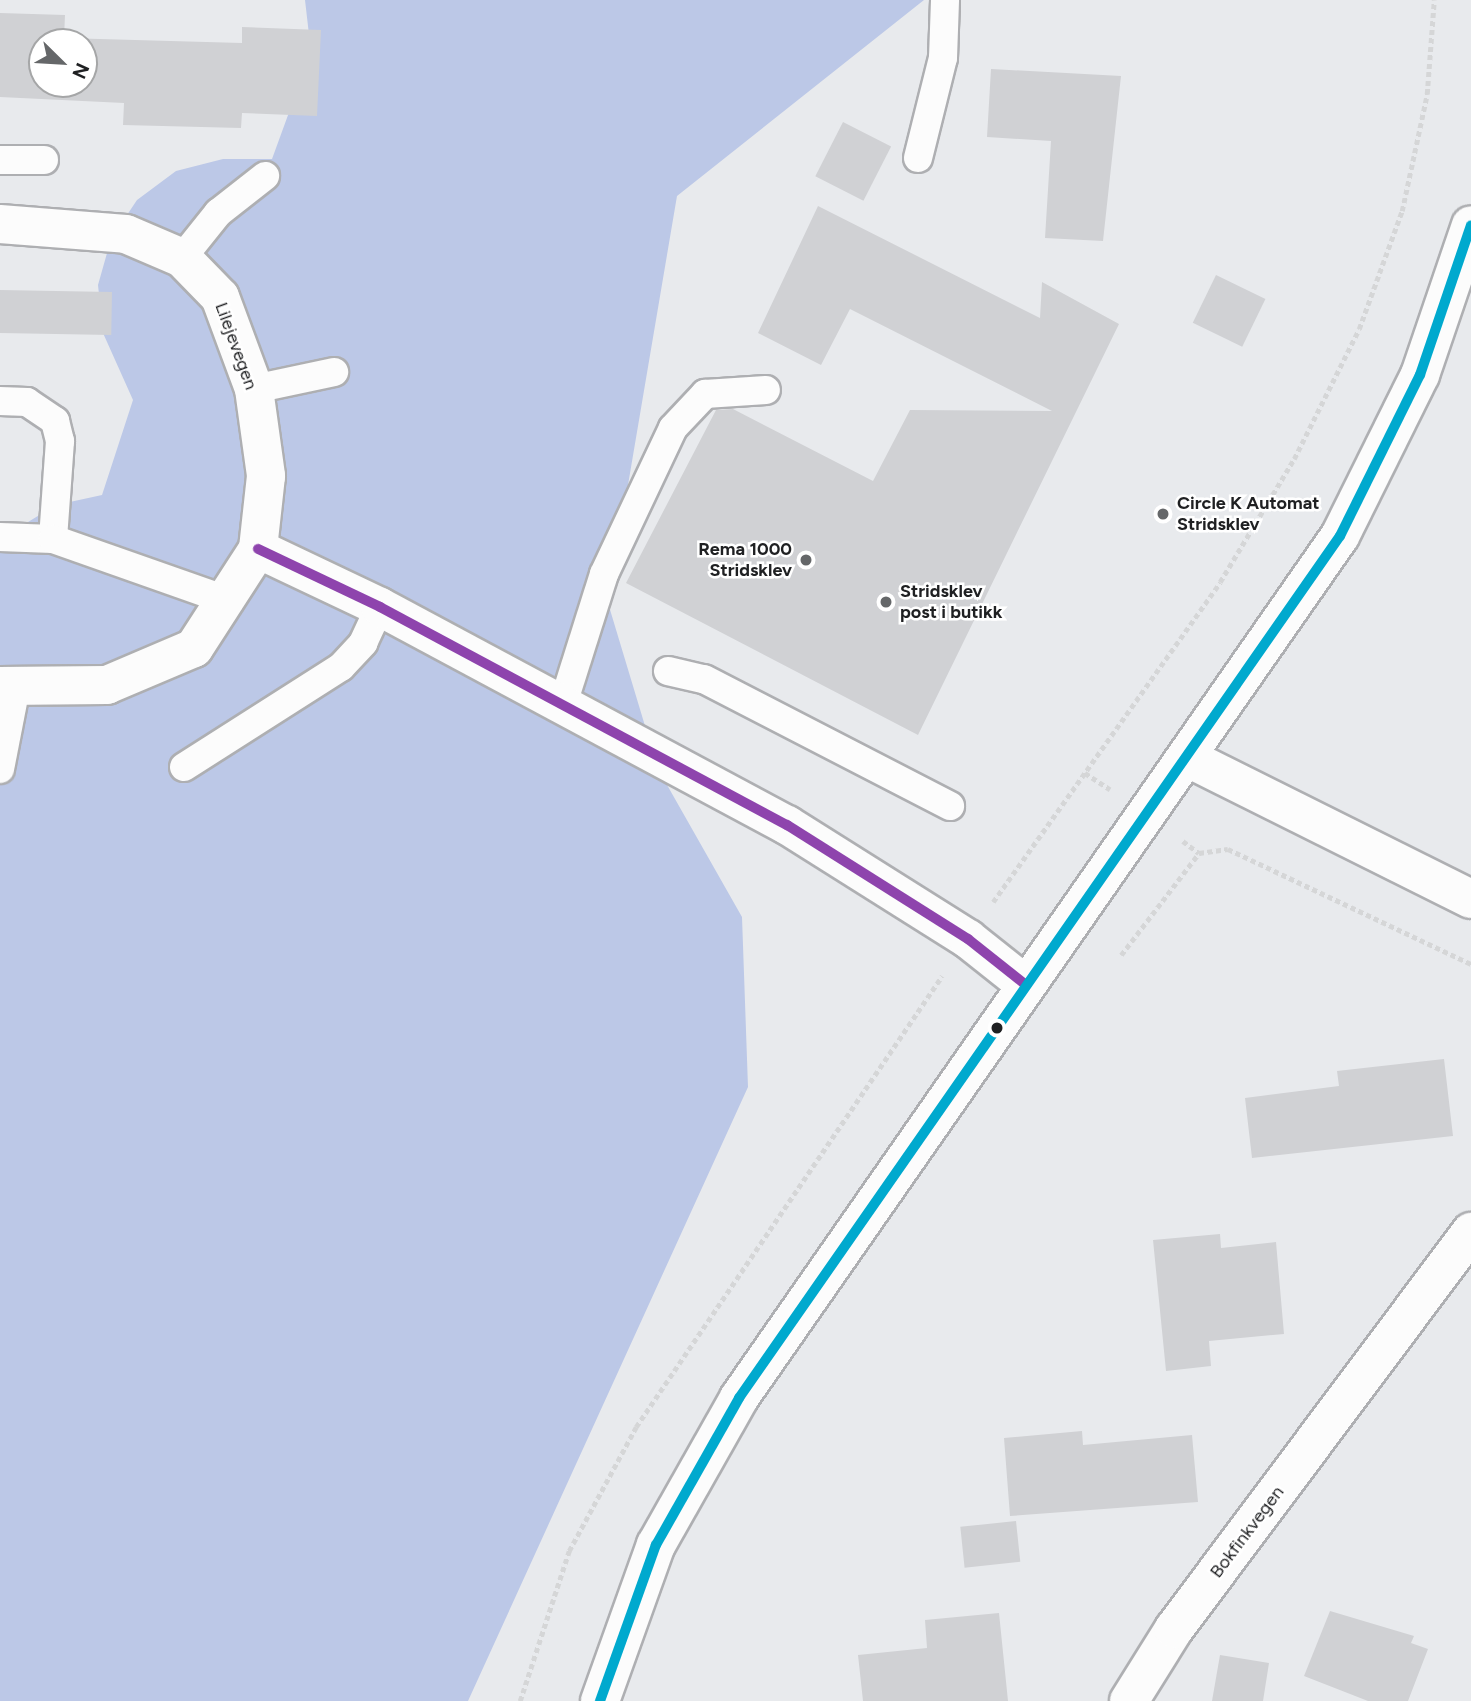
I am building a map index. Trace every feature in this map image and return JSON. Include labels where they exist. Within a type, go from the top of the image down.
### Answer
[{"type":"street","name":"Lilejevegen","points":[[0,224],[126,234],[182,258],[220,297],[254,389],[266,476],[258,550]]},
{"type":"street","points":[[600,1701],[623,1626],[688,1478],[1026,985],[1293,610],[1390,444],[1453,289],[1471,225]]},
{"type":"street","points":[[8,686],[107,685],[159,667],[194,648],[229,601],[258,550],[380,607],[787,825],[968,939],[1026,985]]},
{"type":"street","points":[[1188,758],[1471,899]]},
{"type":"street","name":"Bokfinkvegen","points":[[1129,1701],[1174,1629],[1471,1232]]},
{"type":"lane","points":[[918,159],[943,58],[945,0]]},
{"type":"lane","points":[[0,160],[44,159]]},
{"type":"lane","points":[[182,258],[218,213],[265,176]]},
{"type":"lane","points":[[254,389],[334,372]]},
{"type":"lane","points":[[563,704],[604,574],[673,428],[705,394],[766,390]]},
{"type":"lane","points":[[0,401],[27,402],[55,421],[60,441],[53,539]]},
{"type":"lane","points":[[0,537],[53,539],[229,601]]},
{"type":"lane","points":[[184,767],[341,667],[363,643],[380,607]]},
{"type":"lane","points":[[668,671],[704,679],[950,806]]},
{"type":"lane","points":[[0,769],[8,686]]},
{"type":"path","points":[[520,1701],[569,1551],[636,1427],[968,939],[1220,582],[1294,459],[1359,329],[1402,211],[1427,94],[1434,0]]},
{"type":"path","points":[[1085,773],[1119,796]]},
{"type":"path","points":[[1174,835],[1199,853],[1228,849],[1471,964]]},
{"type":"path","points":[[1121,955],[1199,853]]},
{"type":"shaded area","points":[[305,0],[924,0],[677,196],[608,603],[658,769],[742,917],[748,1087],[468,1701],[0,1701],[0,539],[56,505],[102,495],[133,400],[103,333],[98,285],[111,239],[137,200],[176,171],[223,159],[272,159],[311,52]]},
{"type":"building","points":[[0,13],[65,15],[64,28],[28,28],[28,98],[98,98],[98,39],[242,43],[242,27],[321,30],[317,116],[242,113],[241,128],[123,125],[124,103],[0,97]]},
{"type":"building","points":[[991,69],[1121,76],[1103,241],[1045,238],[1051,141],[987,137]]},
{"type":"building","points":[[843,122],[891,147],[863,201],[815,176]]},
{"type":"building","points":[[818,206],[1040,318],[1042,282],[1119,324],[918,735],[626,583],[716,410],[733,409],[873,481],[910,410],[1052,411],[850,309],[821,365],[758,333]]},
{"type":"building","points":[[1216,275],[1265,299],[1242,347],[1193,323]]},
{"type":"building","points":[[0,290],[112,292],[111,335],[0,333]]},
{"type":"building","points":[[1444,1059],[1453,1136],[1252,1158],[1245,1098],[1339,1086],[1337,1071]]},
{"type":"building","points":[[1220,1234],[1221,1248],[1276,1242],[1284,1334],[1209,1341],[1211,1366],[1166,1371],[1153,1240]]},
{"type":"building","points":[[1082,1431],[1083,1445],[1192,1435],[1198,1502],[1010,1516],[1004,1438]]},
{"type":"building","points":[[1016,1521],[1020,1562],[965,1568],[960,1527]]},
{"type":"building","points":[[1330,1611],[1414,1636],[1411,1643],[1428,1649],[1408,1701],[1368,1701],[1304,1676]]},
{"type":"building","points":[[999,1613],[1008,1701],[863,1701],[858,1655],[927,1648],[925,1620]]},
{"type":"building","points":[[1220,1655],[1269,1663],[1263,1701],[1212,1701]]},
{"type":"transit line","points":[[600,1701],[656,1545],[739,1398],[1340,536],[1420,375],[1471,225]]},
{"type":"transit line","points":[[258,549],[380,607],[787,825],[968,939],[1026,985]]},
{"type":"place","name":"Circle K Automat Stridsklev","points":[[1163,514]]},
{"type":"place","name":"Rema 1000 Stridsklev","points":[[806,560]]},
{"type":"place","name":"Stridsklev post i butikk","points":[[886,602]]}]
